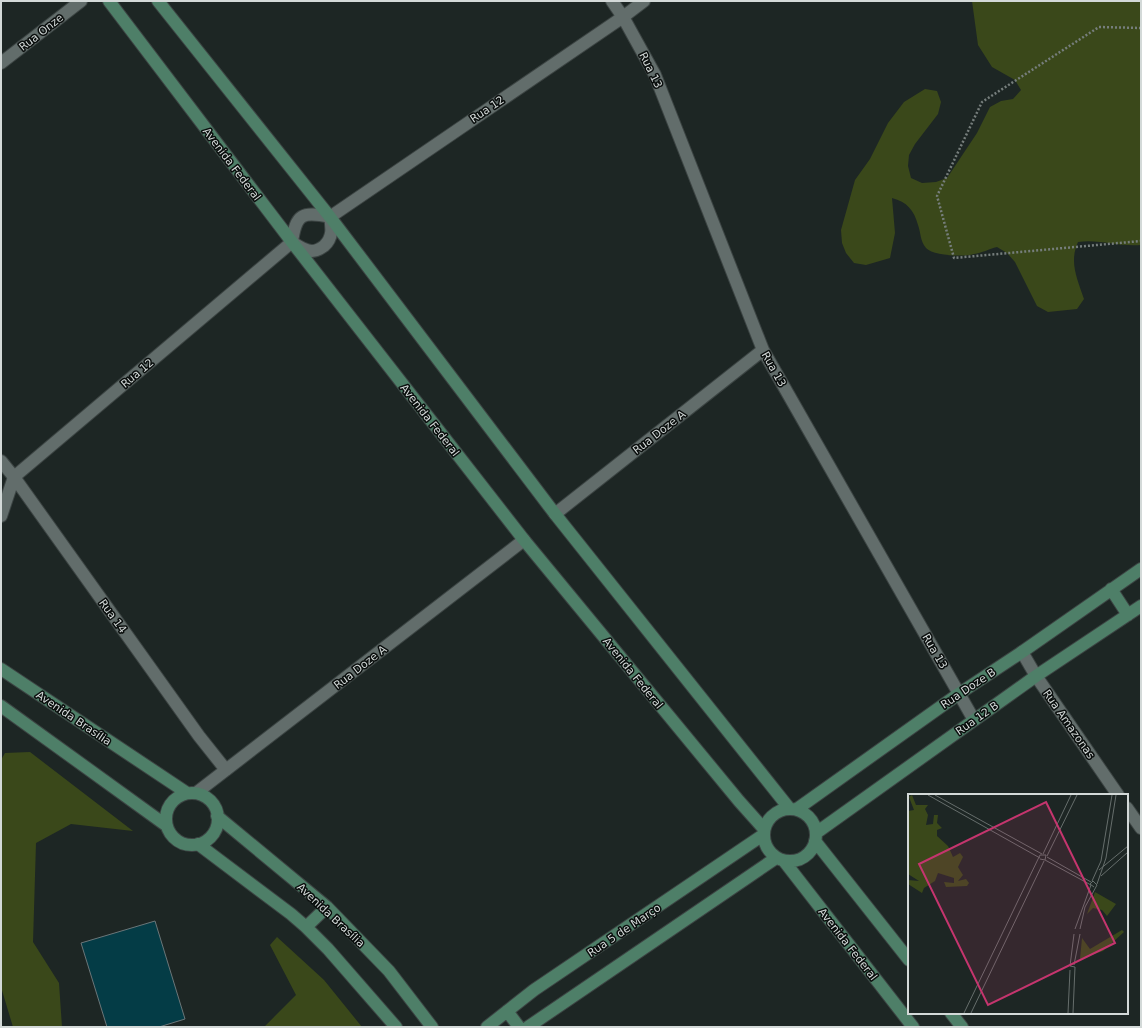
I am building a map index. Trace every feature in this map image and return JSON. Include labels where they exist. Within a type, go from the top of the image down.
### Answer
[{"type":"main road","name":"Avenida Federal","points":[[109,1],[292,242],[524,540],[764,832]]},
{"type":"main road","points":[[158,1],[330,217],[555,514],[793,809]]},
{"type":"main road","name":"Rua Doze B","points":[[793,809],[1141,569]]},
{"type":"main road","points":[[1111,589],[1128,614]]},
{"type":"main road","name":"Rua 12 B","points":[[816,837],[974,720],[1036,676],[1141,606]]},
{"type":"main road","name":"Avenida Brasília","points":[[1,669],[192,793]]},
{"type":"main road","points":[[1,706],[167,826]]},
{"type":"main road","points":[[192,793],[204,796],[210,801],[215,808],[217,816],[215,830],[211,836],[198,844],[188,844],[179,841],[172,835],[167,826],[166,817],[168,809],[179,796],[192,793]]},
{"type":"main road","points":[[816,837],[812,849],[807,855],[796,860],[780,859],[767,848],[764,842],[764,832],[770,817],[776,812],[793,809],[804,813],[810,818],[814,826],[816,837],[908,959]]},
{"type":"main road","name":"Avenida Brasília","points":[[217,816],[326,907],[389,971],[432,1027]]},
{"type":"main road","name":"Rua 5 de Março","points":[[487,1027],[540,986],[715,869],[764,832]]},
{"type":"main road","points":[[198,844],[306,927],[328,949],[396,1027]]},
{"type":"main road","name":"Avenida Federal","points":[[780,859],[913,1027]]},
{"type":"main road","points":[[528,1027],[780,859]]},
{"type":"main road","points":[[306,927],[326,907]]},
{"type":"main road","points":[[507,1011],[519,1027]]},
{"type":"main road","points":[[952,1014],[962,1027]]},
{"type":"street","name":"Rua Onze","points":[[1,64],[81,1]]},
{"type":"street","name":"Rua 13","points":[[612,1],[623,17],[655,75],[763,350],[960,693],[974,720]]},
{"type":"street","name":"Rua 12","points":[[330,217],[623,17],[644,1]]},
{"type":"street","points":[[312,214],[330,217],[332,232],[329,240],[320,250],[308,251],[292,242],[295,224],[302,216],[312,214]]},
{"type":"street","name":"Rua 12","points":[[14,477],[292,242]]},
{"type":"street","name":"Rua Doze A","points":[[555,514],[763,350]]},
{"type":"street","name":"Rua 14","points":[[1,461],[14,477],[199,736],[226,770]]},
{"type":"street","points":[[1,516],[14,477]]},
{"type":"street","name":"Rua Doze A","points":[[192,793],[226,770],[524,540]]},
{"type":"street","name":"Rua Amazonas","points":[[1022,652],[1036,676],[1117,794]]},
{"type":"street","points":[[1128,809],[1141,828]]},
{"type":"path","points":[[1141,28],[1099,27],[982,102],[937,196],[954,258],[1141,241]]},
{"type":"green space","points":[[972,1],[1141,1],[1141,245],[1125,245],[1094,241],[1078,242],[1075,249],[1074,263],[1084,299],[1077,309],[1048,312],[1037,306],[1015,262],[1007,253],[997,247],[969,255],[949,255],[930,251],[923,243],[912,211],[906,204],[892,198],[895,233],[890,258],[866,265],[854,263],[846,253],[842,243],[841,230],[855,180],[870,159],[888,123],[904,102],[925,89],[937,91],[941,102],[938,114],[915,144],[909,155],[908,166],[911,178],[922,183],[936,182],[947,178],[977,133],[990,107],[1001,101],[1013,99],[1021,90],[1015,80],[992,67],[978,45]]},
{"type":"green space","points":[[30,752],[133,831],[71,824],[36,843],[33,942],[59,983],[62,1027],[13,1027],[1,987],[1,760],[5,753]]},
{"type":"green space","points":[[277,937],[324,980],[362,1027],[264,1027],[296,995],[270,945]]},
{"type":"building","points":[[155,921],[185,1019],[159,1027],[107,1027],[81,943]]}]
